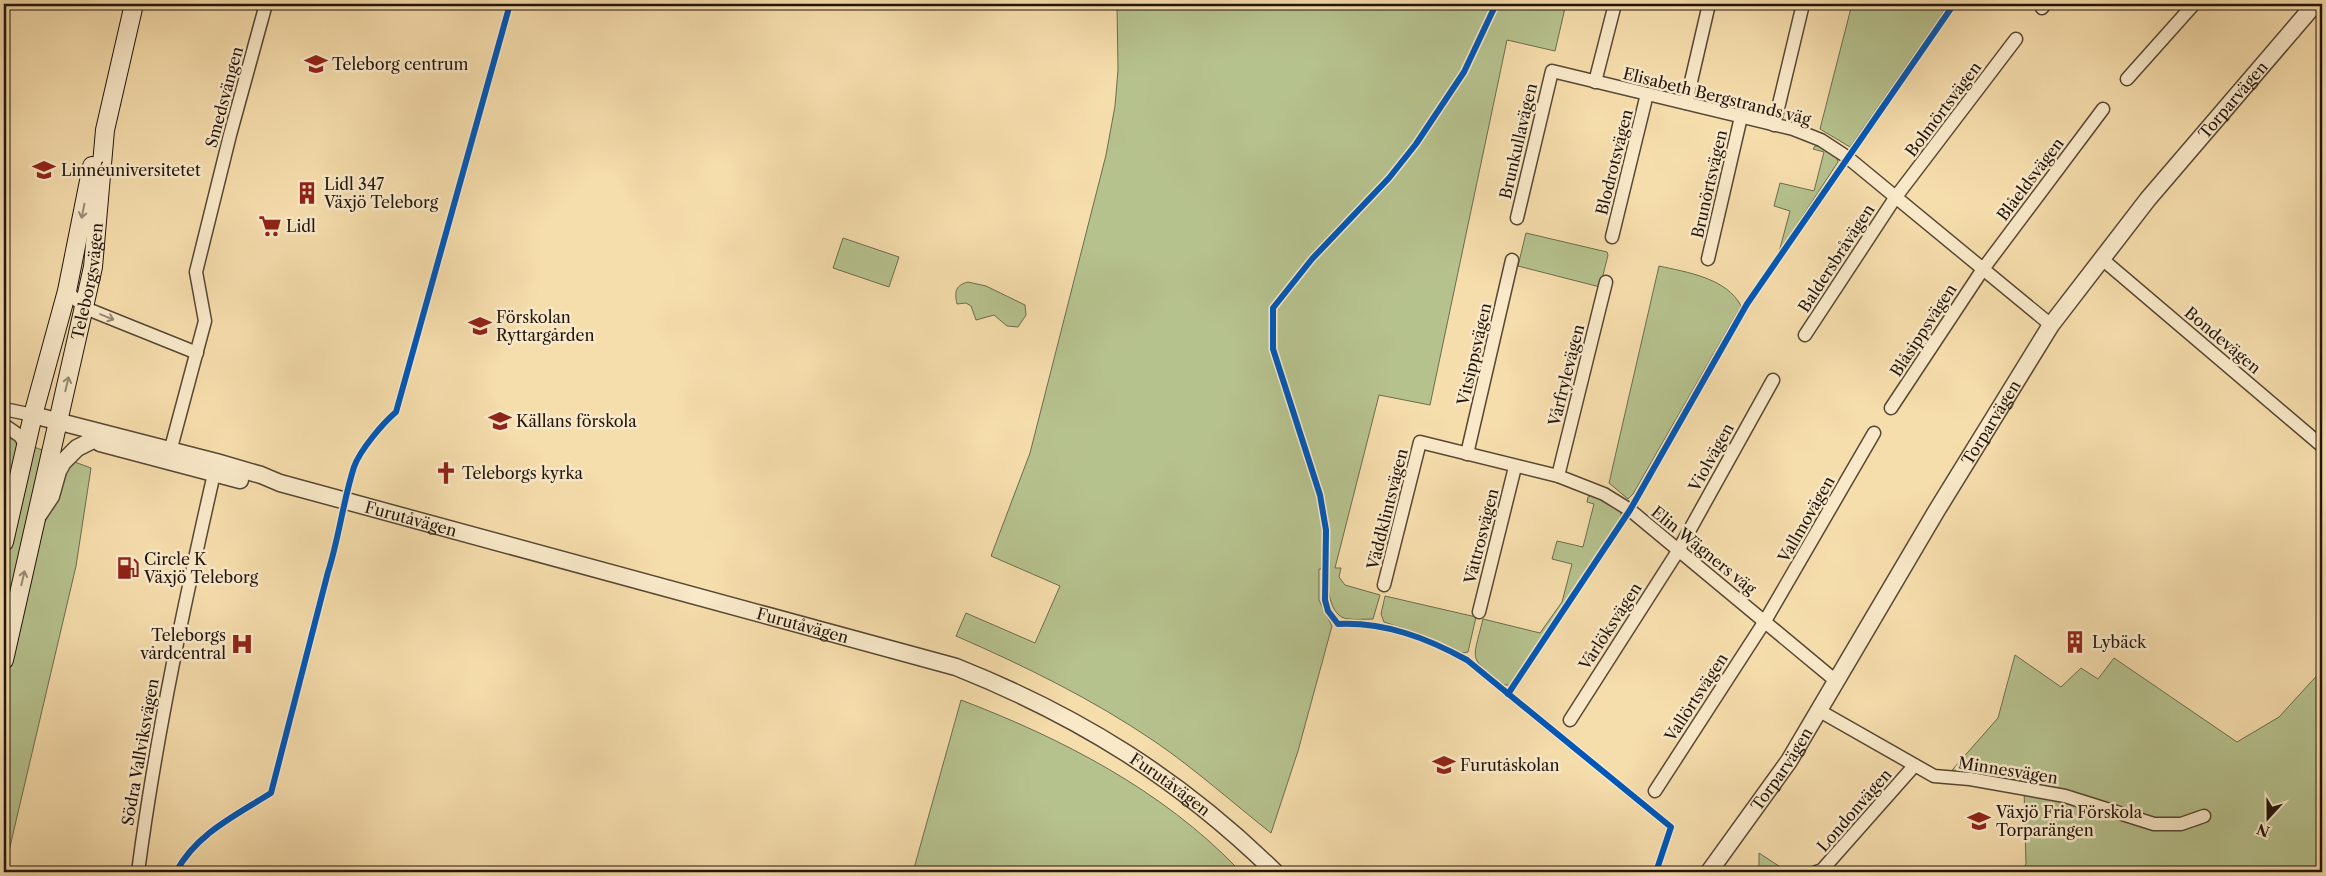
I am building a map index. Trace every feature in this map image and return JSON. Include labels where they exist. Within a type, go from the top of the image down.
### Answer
[{"type":"main road","name":"Teleborgsvägen","points":[[4,542],[26,446],[46,422],[84,308],[93,268],[105,130],[134,4]]},
{"type":"main road","name":"Teleborgsvägen","points":[[4,660],[37,517],[46,422],[58,360],[67,291],[96,149],[105,130]]},
{"type":"street","name":"Smedsvängen","points":[[169,455],[205,321],[196,272],[230,134],[266,4]]},
{"type":"street","points":[[1595,82],[1615,4]]},
{"type":"street","points":[[1686,103],[1709,4]]},
{"type":"street","points":[[1774,125],[1803,4]]},
{"type":"street","points":[[2127,79],[2194,4]]},
{"type":"street","name":"Torparvägen","points":[[1709,872],[1788,761],[1933,516],[2051,325],[2200,136],[2315,4]]},
{"type":"street","name":"Bolmörtsvägen","points":[[1895,198],[2016,39]]},
{"type":"street","name":"Elisabeth Bergstrands väg","points":[[1552,71],[1793,129],[1821,140],[1847,157],[2051,325]]},
{"type":"street","name":"Brunkullavägen","points":[[1517,218],[1552,71]]},
{"type":"street","name":"Blodrotsvägen","points":[[1612,237],[1647,94]]},
{"type":"street","name":"Blåeldsvägen","points":[[1983,269],[2103,109]]},
{"type":"street","name":"Brunörtsvägen","points":[[1708,259],[1741,117]]},
{"type":"street","name":"Baldersbråvägen","points":[[1804,335],[1895,198]]},
{"type":"street","name":"Bondevägen","points":[[2102,259],[2322,446]]},
{"type":"street","name":"Vitsippsvägen","points":[[1467,454],[1512,260]]},
{"type":"street","name":"Blåsippsvägen","points":[[1891,408],[1983,269]]},
{"type":"street","name":"Vårfrylevägen","points":[[1558,476],[1606,282]]},
{"type":"street","points":[[67,291],[84,308],[197,353]]},
{"type":"street","name":"Violvägen","points":[[1678,551],[1773,380]]},
{"type":"street","points":[[4,409],[46,422]]},
{"type":"street","points":[[4,419],[46,422]]},
{"type":"street","name":"Furutåvägen","points":[[46,422],[91,441],[169,455]]},
{"type":"street","name":"Furutåvägen","points":[[46,422],[215,468],[261,475],[280,483],[956,667],[1003,685],[1048,707],[1100,736],[1159,773],[1221,821],[1274,872]]},
{"type":"street","points":[[4,425],[20,436],[26,446]]},
{"type":"street","name":"Vallmovägen","points":[[1765,621],[1874,433]]},
{"type":"street","points":[[37,517],[51,496],[58,471],[63,462],[77,448],[91,441]]},
{"type":"street","name":"Elin Wägners väg","points":[[1420,442],[1515,467],[1558,476],[1604,494],[1630,510],[1836,681]]},
{"type":"street","name":"Väddklintsvägen","points":[[1384,585],[1420,442]]},
{"type":"street","name":"Vättrosvägen","points":[[1479,612],[1515,467]]},
{"type":"street","name":"Södra Vallviksvägen","points":[[138,872],[163,707],[186,592],[215,468]]},
{"type":"street","name":"Vårlöksvägen","points":[[1570,720],[1678,551]]},
{"type":"street","name":"Vallörtsvägen","points":[[1655,791],[1765,621]]},
{"type":"street","name":"Minnesvägen","points":[[1818,710],[1934,776],[1970,779],[2065,796],[2154,824],[2181,824],[2204,816]]},
{"type":"street","name":"Londonvägen","points":[[1816,872],[1822,870],[1914,766]]},
{"type":"green space","points":[[1117,4],[1566,4],[1555,51],[1507,40],[1430,405],[1379,395],[1335,568],[1341,568],[1339,577],[1345,585],[1380,595],[1373,619],[1342,617],[1337,613],[1330,599],[1327,569],[1319,569],[1319,600],[1332,626],[1298,751],[1271,833],[1184,763],[1131,726],[1058,684],[956,636],[966,613],[1035,643],[1060,586],[991,556],[1030,453],[1106,155],[1115,106],[1118,70]]},
{"type":"green space","points":[[1852,4],[1949,4],[1850,147],[1820,129]]},
{"type":"green space","points":[[1815,146],[1819,146],[1837,158],[1838,162],[1779,252],[1790,211],[1774,206],[1780,183],[1814,191],[1824,152],[1813,149]]},
{"type":"green space","points":[[1526,233],[1607,252],[1608,255],[1600,287],[1518,266]]},
{"type":"green space","points":[[843,238],[899,257],[889,287],[833,268]]},
{"type":"green space","points":[[1659,266],[1693,274],[1716,283],[1735,296],[1741,306],[1633,494],[1628,499],[1609,483]]},
{"type":"green space","points":[[968,282],[986,286],[1025,305],[1026,315],[1018,327],[1007,326],[994,315],[976,320],[971,306],[966,303],[957,304],[958,287]]},
{"type":"green space","points":[[4,436],[91,468],[76,566],[4,872]]},
{"type":"green space","points":[[1593,494],[1621,510],[1621,518],[1515,682],[1512,685],[1504,685],[1484,669],[1476,658],[1475,652],[1483,619],[1540,633],[1562,602],[1572,564],[1552,559],[1557,541],[1583,547],[1594,504],[1587,502],[1588,497]]},
{"type":"green space","points":[[1385,596],[1476,617],[1468,652],[1462,653],[1420,634],[1384,622],[1381,614]]},
{"type":"green space","points":[[2015,655],[2061,687],[2081,668],[2098,679],[2114,658],[2237,742],[2279,717],[2322,670],[2322,872],[2021,872],[2026,864],[2024,789],[1946,777],[1998,718]]},
{"type":"green space","points":[[961,700],[1036,731],[1108,769],[1176,814],[1208,840],[1237,868],[1232,872],[913,872]]},
{"type":"green space","points":[[1759,853],[1788,872],[1759,872]]},
{"type":"cycle path","points":[[176,872],[194,847],[218,826],[271,793],[354,467],[372,437],[396,412],[510,4]]},
{"type":"cycle path","points":[[1496,4],[1464,72],[1416,144],[1389,178],[1312,259],[1273,308],[1273,349],[1320,495],[1326,530],[1325,600],[1328,611],[1338,624],[1372,626],[1405,633],[1421,638],[1467,660],[1671,827],[1656,872]]},
{"type":"cycle path","points":[[1508,694],[1630,510],[1747,304],[1954,4]]},
{"type":"place","name":"Teleborg centrum","points":[[316,64]]},
{"type":"place","name":"Linnéuniversitetet","points":[[44,170]]},
{"type":"place","name":"Lidl 347 Växjö Teleborg","points":[[307,193]]},
{"type":"place","name":"Lidl","points":[[270,226]]},
{"type":"place","name":"Förskolan Ryttargården","points":[[480,326]]},
{"type":"place","name":"Källans förskola","points":[[500,421]]},
{"type":"place","name":"Teleborgs kyrka","points":[[446,473]]},
{"type":"place","name":"Circle K Växjö Teleborg","points":[[128,568]]},
{"type":"place","name":"Lybäck","points":[[2075,642]]},
{"type":"place","name":"Teleborgs vårdcentral","points":[[242,644]]},
{"type":"place","name":"Furutåskolan","points":[[1444,765]]},
{"type":"place","name":"Växjö Fria Förskola Torparängen","points":[[1979,821]]}]
